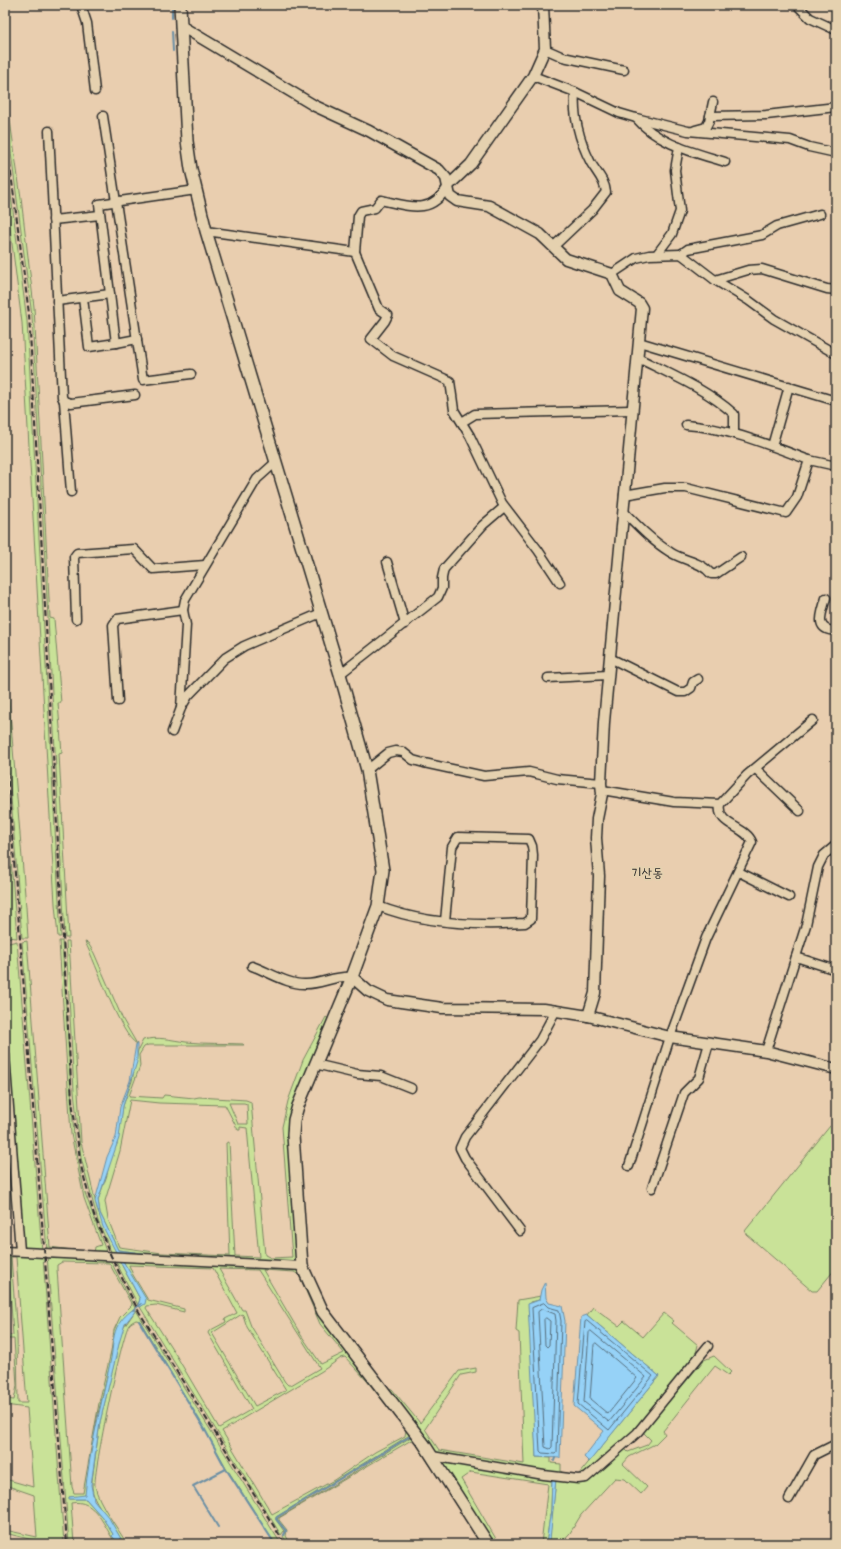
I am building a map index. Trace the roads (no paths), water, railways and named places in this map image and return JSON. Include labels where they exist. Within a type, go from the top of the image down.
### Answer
[{"type":"main road","points":[[180,5],[187,142],[196,190],[206,231],[340,674],[367,770],[383,870],[378,906],[352,977],[315,1064],[294,1120],[294,1142],[302,1266],[323,1312],[432,1456],[488,1544]]},
{"type":"street","points":[[81,5],[87,23],[95,91]]},
{"type":"street","points":[[543,5],[545,49],[533,76],[471,164],[448,186],[443,196],[426,206],[416,208],[382,200],[375,208],[360,211],[358,216],[355,252],[379,309],[388,315],[386,321],[371,339],[394,356],[450,381],[454,410],[462,422],[504,506],[538,550],[560,583]]},
{"type":"street","points":[[797,5],[810,18],[836,30]]},
{"type":"street","points":[[181,26],[315,106],[369,131],[439,170],[446,178],[450,196],[457,201],[489,206],[540,234],[566,259],[612,274],[620,291],[639,303],[642,308],[638,358],[631,410],[608,675],[601,787],[597,819],[596,844],[599,876],[595,993],[588,1016]]},
{"type":"street","points":[[545,49],[564,57],[624,70]]},
{"type":"street","points":[[533,76],[575,92],[618,113],[636,118],[688,131],[790,140],[809,147],[836,153]]},
{"type":"street","points":[[553,247],[592,210],[606,192],[606,185],[591,162],[582,142],[575,119],[575,92]]},
{"type":"street","points":[[688,131],[701,130],[706,127],[713,102]]},
{"type":"street","points":[[710,116],[766,114],[836,107]]},
{"type":"street","points":[[103,116],[143,380],[191,374]]},
{"type":"street","points":[[636,118],[652,134],[679,147],[725,162]]},
{"type":"street","points":[[49,131],[61,392],[64,401],[71,492]]},
{"type":"street","points":[[657,254],[672,234],[680,211],[675,170],[679,147]]},
{"type":"street","points":[[116,342],[99,204],[196,190]]},
{"type":"street","points":[[53,220],[100,214]]},
{"type":"street","points":[[612,274],[636,258],[657,254],[681,254],[688,249],[762,235],[777,226],[820,214]]},
{"type":"street","points":[[206,231],[355,252]]},
{"type":"street","points":[[681,254],[715,280],[748,300],[774,319],[836,354]]},
{"type":"street","points":[[715,280],[748,270],[762,270],[827,289],[836,290]]},
{"type":"street","points":[[57,301],[110,294]]},
{"type":"street","points":[[83,298],[89,347],[137,339]]},
{"type":"street","points":[[639,342],[836,401]]},
{"type":"street","points":[[638,358],[708,393],[724,404],[734,414],[734,434]]},
{"type":"street","points":[[772,446],[789,386]]},
{"type":"street","points":[[64,401],[71,403],[135,395]]},
{"type":"street","points":[[462,422],[475,414],[631,410]]},
{"type":"street","points":[[686,426],[709,427],[772,446],[809,460],[836,466]]},
{"type":"street","points":[[624,496],[665,488],[686,488],[786,513],[797,497],[809,460]]},
{"type":"street","points":[[181,708],[186,625],[183,610],[187,596],[257,479],[276,462]]},
{"type":"street","points":[[340,674],[438,597],[442,588],[444,569],[483,525],[504,506]]},
{"type":"street","points":[[623,511],[645,533],[665,549],[681,558],[700,564],[711,574],[716,574],[741,557]]},
{"type":"street","points":[[76,619],[74,557],[77,553],[134,550],[153,569],[205,565]]},
{"type":"street","points":[[387,562],[405,624]]},
{"type":"street","points":[[826,598],[821,622],[823,628],[836,631]]},
{"type":"street","points":[[118,701],[113,625],[117,619],[183,610]]},
{"type":"street","points":[[172,732],[181,708],[188,696],[225,658],[244,646],[321,613]]},
{"type":"street","points":[[610,658],[678,692],[685,692],[691,688],[693,682],[698,679]]},
{"type":"street","points":[[548,678],[608,675]]},
{"type":"street","points":[[629,1166],[670,1037],[706,938],[752,842],[750,836],[722,817],[718,810],[720,804],[726,795],[813,720]]},
{"type":"street","points":[[367,770],[388,753],[396,751],[403,752],[414,760],[424,763],[484,776],[529,772],[556,779],[674,802],[720,804]]},
{"type":"street","points":[[756,769],[800,811]]},
{"type":"street","points":[[378,906],[390,911],[445,921],[466,924],[525,923],[531,919],[533,855],[532,846],[529,839],[458,837],[452,847],[445,921]]},
{"type":"street","points":[[766,1051],[806,925],[818,867],[824,855],[836,845]]},
{"type":"street","points":[[738,872],[789,897]]},
{"type":"street","points":[[796,957],[836,970]]},
{"type":"street","points":[[252,966],[298,984],[307,984],[343,976],[352,977],[368,991],[387,1000],[442,1008],[556,1010],[588,1016],[670,1037],[766,1051],[836,1068]]},
{"type":"street","points":[[520,1231],[465,1158],[460,1148],[465,1137],[540,1040],[556,1010]]},
{"type":"street","points":[[652,1188],[684,1093],[699,1078],[709,1043]]},
{"type":"street","points":[[5,1055],[20,1251]]},
{"type":"street","points":[[315,1064],[357,1074],[381,1076],[411,1088]]},
{"type":"street","points":[[5,1251],[302,1266]]},
{"type":"street","points":[[432,1456],[544,1476],[578,1479],[586,1478],[637,1433],[708,1346]]},
{"type":"street","points":[[789,1498],[814,1455],[836,1444]]},
{"type":"water","points":[[136,1044],[137,1062],[123,1106],[119,1138],[98,1200],[100,1213],[118,1250],[158,1255],[117,1254],[103,1227],[95,1201],[107,1157],[116,1137],[120,1107],[130,1081]]},
{"type":"water","points":[[118,1258],[123,1261],[146,1299],[145,1304],[140,1307],[138,1305],[140,1299]]},
{"type":"water","points":[[545,1282],[546,1298],[549,1303],[562,1306],[565,1321],[560,1458],[536,1457],[528,1304],[539,1300],[541,1290]]},
{"type":"water","points":[[135,1308],[136,1310],[125,1324],[120,1340],[100,1422],[91,1485],[94,1500],[109,1518],[124,1544],[119,1544],[112,1536],[113,1534],[102,1517],[86,1499],[69,1499],[69,1497],[85,1495],[92,1446],[111,1358],[114,1336],[121,1321]]},
{"type":"water","points":[[587,1315],[659,1376],[589,1462],[584,1457],[604,1431],[574,1406],[581,1317]]},
{"type":"water","points":[[552,1479],[556,1479],[550,1540],[549,1544],[546,1544],[551,1509]]},
{"type":"waterway","points":[[172,5],[172,18]]},
{"type":"waterway","points":[[172,31],[173,51]]},
{"type":"waterway","points":[[324,116],[340,123]]},
{"type":"waterway","points":[[433,172],[441,180]]},
{"type":"waterway","points":[[133,1310],[141,1304]]},
{"type":"waterway","points":[[139,1321],[204,1428],[226,1469],[275,1544]]},
{"type":"waterway","points":[[284,1535],[286,1531],[276,1519],[277,1517],[412,1435]]},
{"type":"waterway","points":[[218,1527],[193,1486],[226,1469]]},
{"type":"railway","points":[[5,127],[29,314],[72,1101],[81,1166],[94,1215],[111,1256],[138,1310],[285,1544]]},
{"type":"railway","points":[[5,745],[67,1544]]},
{"type":"district","name":"기산동","points":[[647,872]]}]
